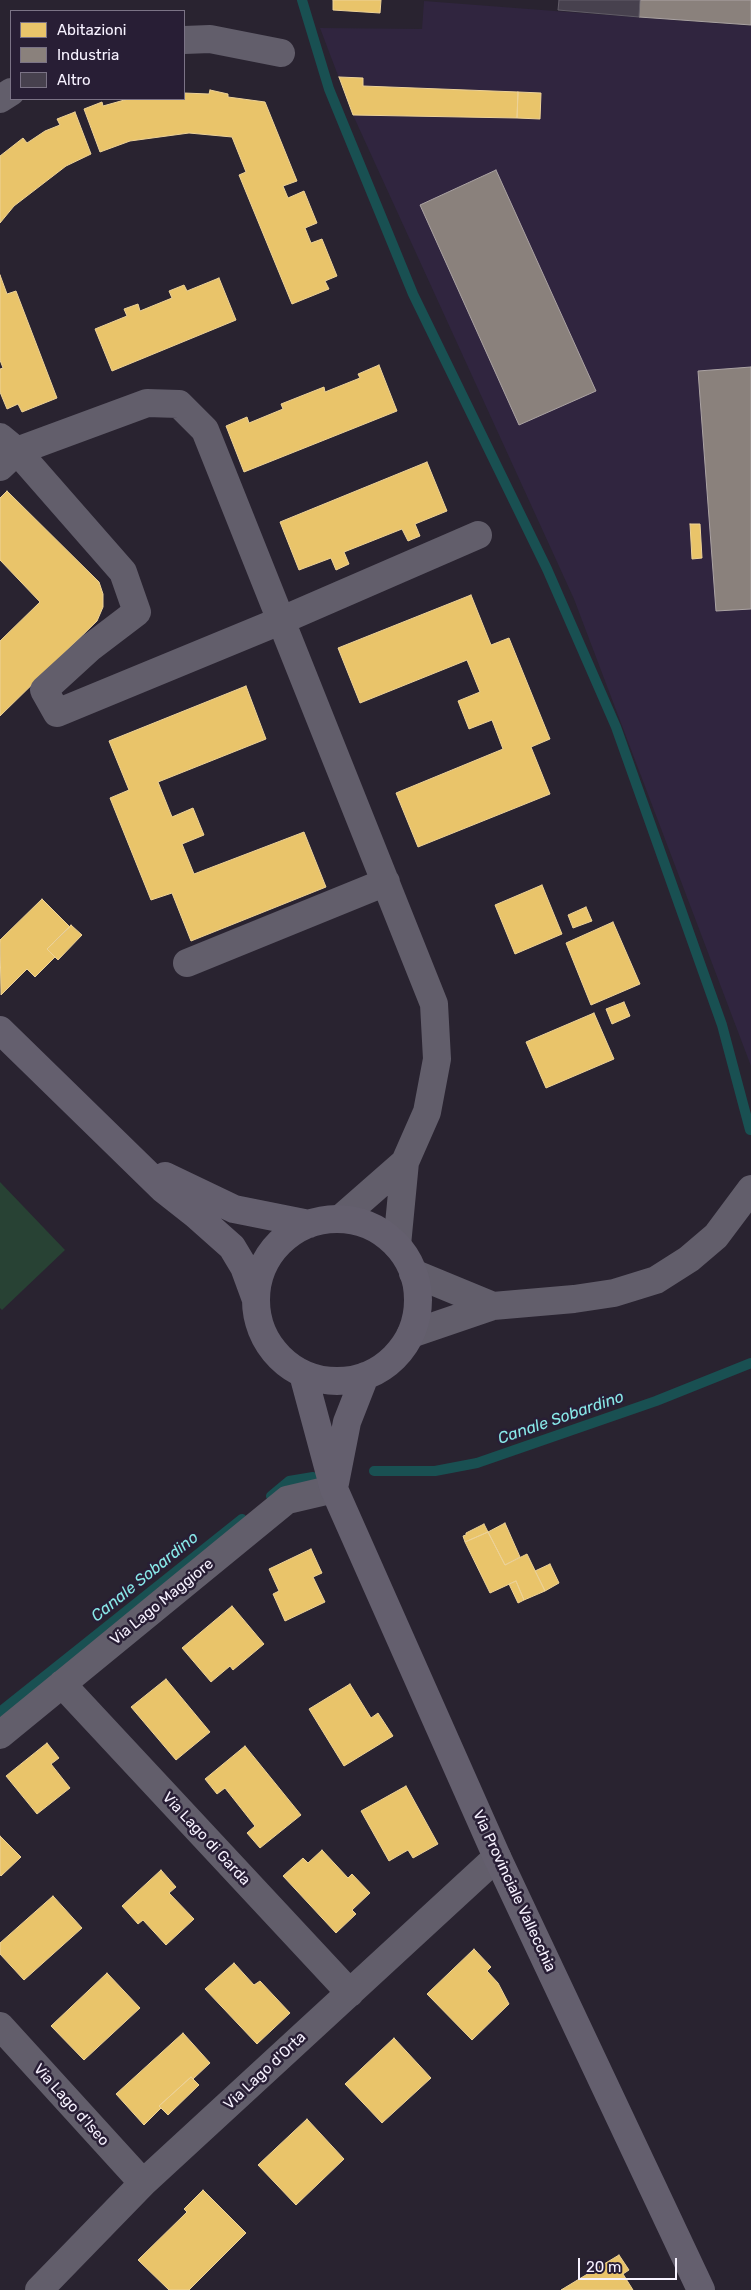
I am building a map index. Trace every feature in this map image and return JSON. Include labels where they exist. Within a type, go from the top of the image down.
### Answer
[{"type":"main road","points":[[0,1030],[135,1162],[232,1247],[244,1267],[256,1297]]},
{"type":"main road","points":[[135,1162],[234,1209],[309,1224],[340,1219],[361,1223],[381,1232],[397,1245],[413,1273],[418,1293],[417,1314],[411,1334],[399,1353],[384,1367],[365,1376],[337,1381],[323,1381],[302,1374],[283,1361],[268,1343],[258,1321],[256,1297],[260,1274],[271,1252],[288,1236],[309,1224]]},
{"type":"main road","name":"Via Provinciale Vallecchia","points":[[302,1374],[334,1489],[497,1857],[700,2289]]},
{"type":"main road","points":[[334,1489],[347,1422],[365,1376]]},
{"type":"street","points":[[185,40],[210,39],[281,52]]},
{"type":"street","points":[[397,1245],[406,1162],[428,1112],[437,1059],[434,1004],[280,622],[204,430],[179,404],[147,403],[6,452],[123,572],[137,612],[91,647],[44,690],[58,713],[280,622],[478,535]]},
{"type":"street","points":[[187,963],[386,882]]},
{"type":"street","points":[[340,1219],[406,1162]]},
{"type":"street","points":[[411,1334],[493,1306],[574,1299],[614,1293],[656,1280],[689,1260],[716,1236],[751,1189]]},
{"type":"street","points":[[413,1273],[493,1306]]},
{"type":"street","name":"Via Lago Maggiore","points":[[0,1735],[287,1500],[334,1489]]},
{"type":"street","name":"Via Lago di Garda","points":[[62,1684],[350,1993]]},
{"type":"street","name":"Via Lago d'Orta","points":[[39,2290],[143,2183],[497,1857]]},
{"type":"street","name":"Via Lago d'Iseo","points":[[0,2026],[143,2183]]},
{"type":"shaded area","points":[[424,1],[751,26],[751,1066],[574,599],[353,115],[320,28],[422,29]]},
{"type":"green space","points":[[0,1182],[65,1250],[2,1310],[0,1308]]},
{"type":"building: Abitazioni","points":[[333,0],[381,0],[380,13],[333,10]]},
{"type":"building: Abitazioni","points":[[339,77],[363,78],[363,86],[518,92],[517,118],[353,115]]},
{"type":"building: Abitazioni","points":[[210,90],[228,94],[228,97],[265,102],[297,181],[283,186],[288,198],[304,191],[317,223],[305,228],[311,243],[322,239],[337,276],[325,281],[329,289],[292,304],[239,175],[246,172],[232,137],[189,133],[130,141],[100,152],[84,109],[102,102],[103,106],[124,100],[185,100],[185,93],[209,94]]},
{"type":"building: Abitazioni","points":[[518,92],[541,93],[540,119],[517,118]]},
{"type":"building: Abitazioni","points":[[75,112],[91,154],[66,166],[14,206],[0,223],[0,156],[23,138],[27,143],[45,131],[60,125],[57,119]]},
{"type":"building: Abitazioni","points":[[0,275],[7,294],[16,291],[57,398],[22,412],[18,404],[7,409],[0,392],[0,369],[3,368],[0,360]]},
{"type":"building: Abitazioni","points":[[219,278],[236,320],[112,371],[95,329],[127,316],[124,309],[138,304],[140,311],[172,298],[169,291],[184,285],[187,291]]},
{"type":"building: Abitazioni","points":[[379,365],[397,411],[244,472],[226,426],[247,417],[249,423],[283,409],[281,404],[324,387],[325,392],[360,378],[358,374]]},
{"type":"building: Abitazioni","points":[[427,462],[447,511],[415,524],[420,536],[408,541],[402,529],[344,552],[349,564],[336,570],[331,558],[299,570],[280,522]]},
{"type":"building: Abitazioni","points":[[7,491],[99,582],[103,594],[103,607],[97,621],[0,716],[0,641],[40,602],[0,560],[0,498]]},
{"type":"building: Abitazioni","points":[[690,524],[700,524],[702,558],[692,559]]},
{"type":"building: Abitazioni","points":[[471,595],[491,645],[509,638],[550,739],[531,747],[550,794],[418,847],[396,793],[503,749],[492,720],[469,729],[458,701],[480,692],[467,660],[360,703],[338,648]]},
{"type":"building: Abitazioni","points":[[246,686],[266,739],[158,782],[172,817],[193,808],[204,835],[182,844],[194,874],[304,832],[326,887],[191,941],[172,893],[151,900],[110,798],[129,790],[109,741]]},
{"type":"building: Abitazioni","points":[[542,885],[562,934],[515,954],[495,905]]},
{"type":"building: Abitazioni","points":[[42,899],[70,927],[47,949],[55,957],[35,977],[27,969],[1,995],[0,940]]},
{"type":"building: Abitazioni","points":[[586,907],[592,921],[573,928],[568,915]]},
{"type":"building: Abitazioni","points":[[613,922],[640,984],[591,1005],[566,943]]},
{"type":"building: Abitazioni","points":[[71,925],[82,935],[58,960],[47,949]]},
{"type":"building: Abitazioni","points":[[624,1002],[630,1016],[612,1024],[606,1009]]},
{"type":"building: Abitazioni","points":[[594,1013],[614,1059],[546,1088],[526,1042]]},
{"type":"building: Abitazioni","points":[[505,1523],[520,1557],[505,1565],[488,1532]]},
{"type":"building: Abitazioni","points":[[484,1524],[488,1532],[465,1542],[463,1536],[466,1533]]},
{"type":"building: Abitazioni","points":[[488,1532],[505,1565],[527,1554],[545,1591],[524,1600],[516,1581],[490,1593],[465,1542]]},
{"type":"building: Abitazioni","points":[[311,1549],[322,1573],[313,1577],[325,1602],[285,1621],[273,1594],[279,1591],[269,1569]]},
{"type":"building: Abitazioni","points":[[550,1564],[559,1583],[545,1591],[535,1571]]},
{"type":"building: Abitazioni","points":[[516,1581],[524,1600],[518,1603],[509,1584]]},
{"type":"building: Abitazioni","points":[[232,1606],[264,1644],[233,1670],[230,1666],[211,1682],[182,1648]]},
{"type":"building: Abitazioni","points":[[166,1679],[210,1732],[176,1760],[131,1707]]},
{"type":"building: Abitazioni","points":[[350,1684],[371,1718],[378,1713],[393,1736],[344,1766],[309,1709]]},
{"type":"building: Abitazioni","points":[[47,1743],[59,1758],[51,1764],[70,1788],[37,1814],[6,1776]]},
{"type":"building: Abitazioni","points":[[245,1746],[301,1815],[260,1848],[247,1833],[255,1826],[225,1788],[217,1794],[205,1779]]},
{"type":"building: Abitazioni","points":[[406,1786],[438,1844],[413,1858],[408,1850],[389,1861],[361,1811]]},
{"type":"building: Abitazioni","points":[[0,1836],[21,1857],[1,1876],[0,1875]]},
{"type":"building: Abitazioni","points":[[322,1850],[348,1878],[352,1874],[370,1893],[352,1910],[356,1914],[336,1933],[283,1876],[303,1858],[308,1863]]},
{"type":"building: Abitazioni","points":[[161,1870],[176,1887],[169,1893],[194,1919],[166,1945],[143,1920],[138,1924],[122,1906]]},
{"type":"building: Abitazioni","points":[[53,1896],[82,1928],[24,1980],[0,1954],[0,1943]]},
{"type":"building: Abitazioni","points":[[474,1949],[491,1967],[487,1971],[498,1983],[509,2004],[472,2040],[427,1994]]},
{"type":"building: Abitazioni","points":[[234,1963],[254,1985],[260,1981],[290,2013],[257,2044],[205,1989]]},
{"type":"building: Abitazioni","points":[[107,1973],[140,2008],[84,2060],[51,2026]]},
{"type":"building: Abitazioni","points":[[183,2033],[210,2063],[193,2079],[191,2077],[159,2106],[161,2108],[144,2125],[116,2094]]},
{"type":"building: Abitazioni","points":[[394,2038],[431,2078],[382,2123],[345,2084]]},
{"type":"building: Abitazioni","points":[[191,2077],[199,2085],[168,2115],[159,2106]]},
{"type":"building: Abitazioni","points":[[307,2119],[344,2159],[296,2205],[258,2165]]},
{"type":"building: Abitazioni","points":[[203,2190],[246,2233],[189,2290],[169,2290],[138,2260],[187,2212],[184,2209]]},
{"type":"building: Abitazioni","points":[[619,2255],[629,2270],[623,2274],[633,2290],[561,2290]]},
{"type":"building: Industria","points":[[640,0],[751,0],[751,25],[639,17]]},
{"type":"building: Industria","points":[[496,170],[596,391],[519,425],[420,205]]},
{"type":"building: Industria","points":[[751,367],[751,609],[716,611],[698,371]]},
{"type":"building: Altro","points":[[559,0],[640,0],[639,17],[558,10]]},
{"type":"waterway","points":[[302,0],[329,89],[413,294],[547,569],[616,727],[722,1025],[750,1130]]},
{"type":"waterway","name":"Canale Sobardino","points":[[374,1471],[435,1471],[477,1463],[656,1401],[751,1363]]},
{"type":"waterway","name":"Canale Sobardino","points":[[271,1496],[289,1481],[313,1477]]},
{"type":"waterway","name":"Canale Sobardino","points":[[0,1712],[242,1519]]}]
